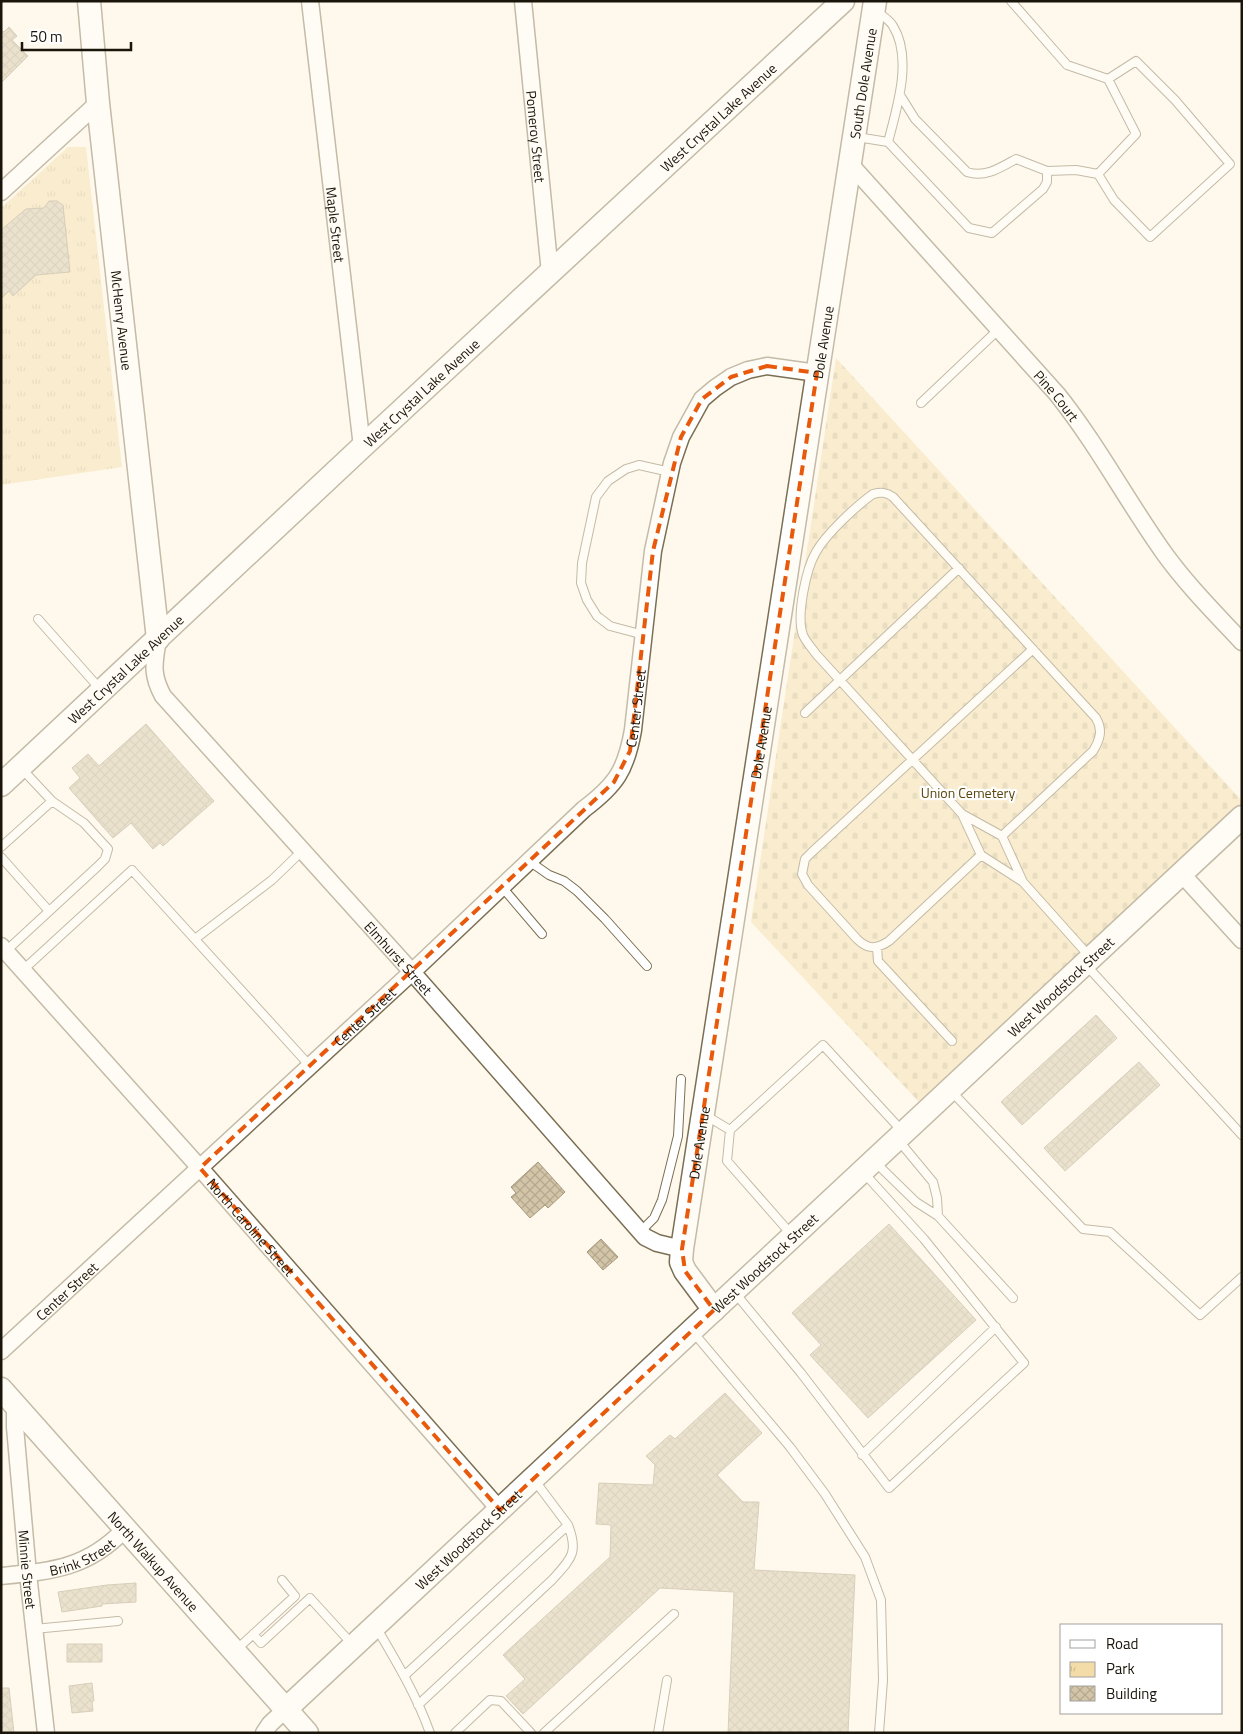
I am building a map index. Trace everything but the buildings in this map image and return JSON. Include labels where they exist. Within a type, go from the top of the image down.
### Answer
[{"type":"street","name":"McHenry Avenue","points":[[89,1],[98,103],[158,639]]},
{"type":"street","name":"Maple Street","points":[[310,1],[362,447]]},
{"type":"street","name":"Pomeroy Street","points":[[522,1],[550,273]]},
{"type":"street","name":"West Crystal Lake Avenue","points":[[1,785],[843,1]]},
{"type":"street","name":"South Dole Avenue","points":[[851,165],[875,5]]},
{"type":"street","points":[[1,192],[98,103]]},
{"type":"street","name":"Pine Court","points":[[851,165],[1044,378],[1079,421],[1141,520],[1184,580],[1242,642]]},
{"type":"street","name":"Dole Avenue","points":[[714,1310],[685,1272],[681,1262],[682,1248],[817,373],[851,165]]},
{"type":"street","name":"Center Street","points":[[1,1351],[412,972],[584,809],[602,796],[614,782],[624,767],[630,751],[634,730],[653,551],[670,472],[681,437],[702,399],[715,388],[748,370],[767,366],[817,373]]},
{"type":"street","name":"Elmhurst Street","points":[[158,639],[155,660],[155,682],[163,696],[412,972],[645,1237],[657,1243],[682,1248]]},
{"type":"street","name":"West Woodstock Street","points":[[286,1709],[1242,817]]},
{"type":"street","points":[[1181,873],[1242,940]]},
{"type":"street","name":"North Caroline Street","points":[[3,949],[200,1168],[500,1510]]},
{"type":"street","name":"North Walkup Avenue","points":[[8,1397],[307,1733]]},
{"type":"street","name":"Minnie Street","points":[[8,1397],[15,1427],[28,1574],[46,1733]]},
{"type":"street","name":"Brink Street","points":[[1,1576],[28,1574],[70,1566],[106,1548],[125,1529]]},
{"type":"street","points":[[264,1733],[270,1724],[286,1709]]},
{"type":"lane","points":[[1011,1],[1068,65],[1108,80],[1136,134],[1098,174]]},
{"type":"lane","points":[[875,5],[893,25],[902,50],[900,94],[888,142]]},
{"type":"lane","points":[[900,94],[915,119],[967,172],[977,175],[994,170],[1016,159],[1046,171],[1076,170],[1098,174],[1114,200],[1150,237],[1230,164],[1175,100],[1136,61],[1108,80]]},
{"type":"lane","points":[[855,136],[888,142],[969,228],[992,233],[1043,189],[1047,182],[1046,171]]},
{"type":"lane","points":[[921,403],[999,329]]},
{"type":"lane","points":[[644,635],[610,626],[597,616],[587,600],[581,583],[582,563],[596,497],[608,481],[626,469],[639,465],[670,472]]},
{"type":"lane","points":[[1002,836],[1093,751],[1100,738],[1100,724],[893,497],[887,493],[873,494],[820,546],[811,564],[804,593],[801,618],[803,634],[816,654],[962,814],[1002,836],[1023,882],[1087,960],[1242,1135]]},
{"type":"lane","points":[[804,713],[959,568]]},
{"type":"lane","points":[[38,619],[102,691]]},
{"type":"lane","points":[[980,856],[889,941],[870,948],[863,945],[857,939],[808,885],[802,874],[805,859],[812,852],[1033,649]]},
{"type":"lane","points":[[3,949],[49,911],[97,867],[105,859],[108,850],[84,823],[52,801],[20,768]]},
{"type":"lane","points":[[1,847],[52,801]]},
{"type":"lane","points":[[962,814],[980,856],[1023,882]]},
{"type":"lane","points":[[195,939],[272,880],[302,850]]},
{"type":"lane","points":[[1,857],[49,911]]},
{"type":"lane","points":[[529,861],[549,875],[564,881],[577,890],[647,966]]},
{"type":"lane","points":[[23,970],[132,870],[310,1066]]},
{"type":"lane","points":[[502,887],[542,934]]},
{"type":"lane","points":[[877,947],[878,961],[952,1041]]},
{"type":"lane","points":[[793,1236],[727,1161],[730,1130],[823,1045],[900,1136],[933,1182],[937,1198],[938,1216]]},
{"type":"lane","points":[[640,1231],[654,1218],[662,1200],[678,1136],[681,1079]]},
{"type":"lane","points":[[949,1090],[1083,1228],[1110,1232],[1200,1315],[1242,1278]]},
{"type":"lane","points":[[703,1114],[730,1130]]},
{"type":"lane","points":[[868,1166],[938,1216],[1013,1298]]},
{"type":"lane","points":[[734,1291],[801,1373],[889,1488],[1024,1363],[868,1166]]},
{"type":"lane","points":[[862,1454],[996,1327]]},
{"type":"lane","points":[[692,1331],[790,1447],[825,1494],[865,1557],[881,1600],[882,1680],[879,1733]]},
{"type":"lane","points":[[418,1705],[552,1580],[571,1559],[574,1538],[568,1525],[533,1478]]},
{"type":"lane","points":[[404,1676],[568,1525]]},
{"type":"lane","points":[[234,1651],[294,1596],[282,1580]]},
{"type":"lane","points":[[252,1634],[261,1643],[310,1598],[354,1646]]},
{"type":"lane","points":[[549,1731],[674,1614]]},
{"type":"lane","points":[[34,1629],[118,1621]]},
{"type":"lane","points":[[375,1626],[404,1676],[430,1733]]},
{"type":"lane","points":[[658,1733],[667,1680]]},
{"type":"lane","points":[[455,1733],[490,1700],[501,1701],[531,1733]]},
{"type":"highlighted area","points":[[767,366],[817,373],[682,1249],[685,1271],[714,1310],[500,1510],[200,1168],[614,782],[630,751],[653,551],[681,437],[702,399],[731,377]]},
{"type":"green space","points":[[68,147],[86,147],[122,467],[1,485],[1,208]]},
{"type":"green space","name":"Union Cemetery","points":[[836,358],[1242,801],[1242,807],[919,1102],[751,922]]}]
